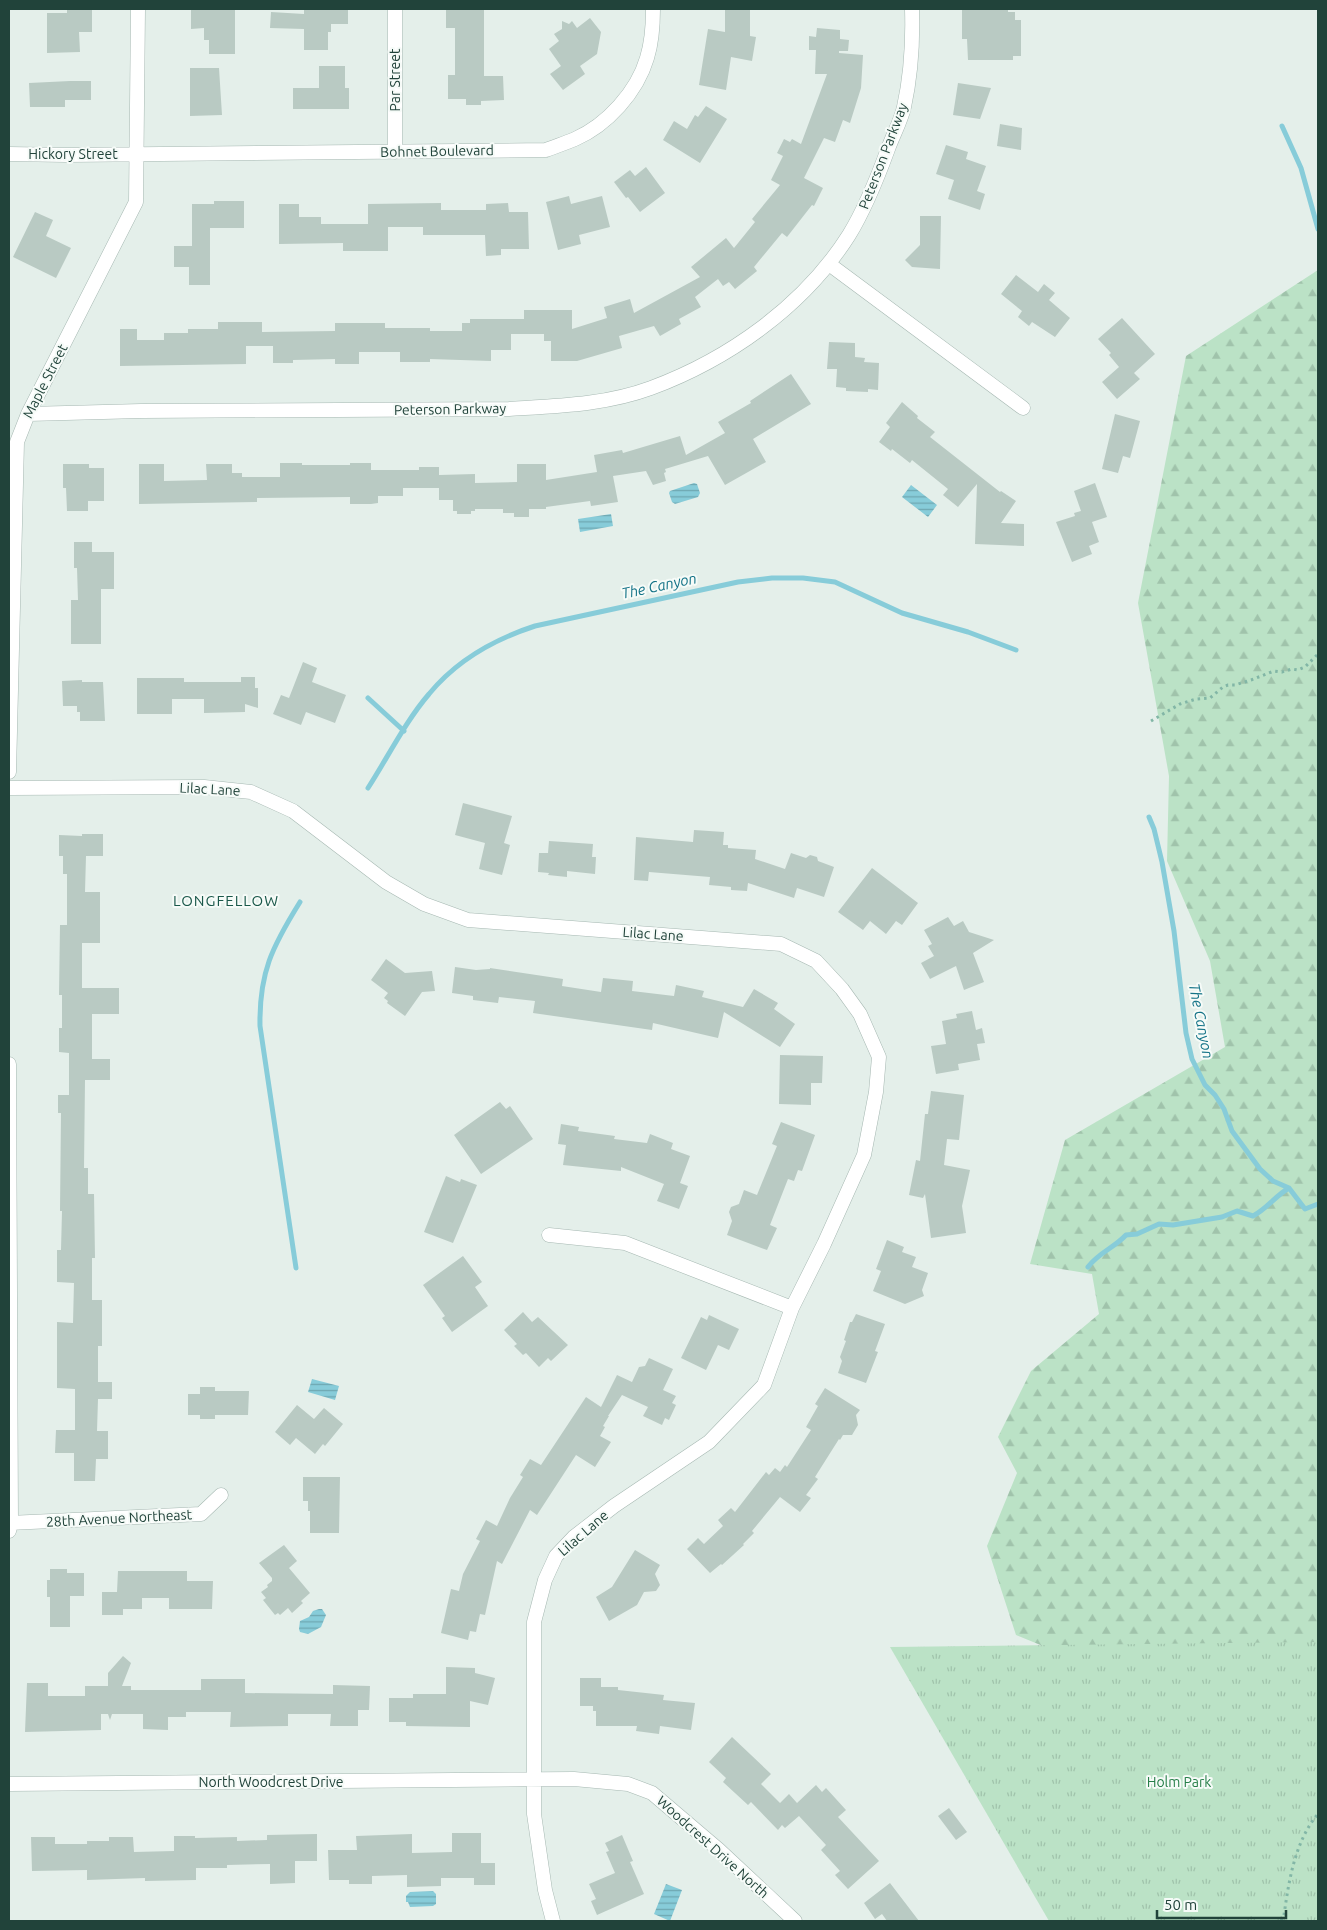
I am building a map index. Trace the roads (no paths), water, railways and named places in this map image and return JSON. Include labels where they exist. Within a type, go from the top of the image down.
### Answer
[{"type":"street","name":"Maple Street","points":[[9,772],[17,442],[28,414],[136,202],[138,9]]},
{"type":"street","name":"Par Street","points":[[394,9],[395,152]]},
{"type":"street","name":"Bohnet Boulevard","points":[[137,155],[546,150],[576,139],[598,126],[620,105],[636,82],[647,59],[653,29],[653,9]]},
{"type":"street","name":"Peterson Parkway","points":[[28,414],[141,411],[509,409],[604,401],[650,388],[690,371],[725,352],[779,314],[829,264],[849,235],[865,206],[904,108],[913,38],[912,9]]},
{"type":"street","name":"Hickory Street","points":[[9,154],[137,155]]},
{"type":"street","points":[[829,264],[1023,408]]},
{"type":"street","name":"Lilac Lane","points":[[9,788],[204,787],[251,792],[293,811],[386,882],[424,904],[468,920],[781,944],[816,962],[842,988],[860,1014],[878,1057],[876,1092],[864,1155],[824,1244],[792,1308],[764,1385],[709,1442],[607,1511],[574,1537],[556,1556],[544,1580],[534,1622],[534,1814],[544,1890],[553,1921]]},
{"type":"street","points":[[9,1064],[9,1526]]},
{"type":"street","points":[[549,1235],[625,1243],[792,1308]]},
{"type":"street","name":"28th Avenue Northeast","points":[[9,1526],[201,1514],[221,1494]]},
{"type":"street","name":"Woodcrest Drive North","points":[[534,1780],[574,1779],[628,1784],[652,1793],[719,1850],[795,1921]]},
{"type":"street","name":"North Woodcrest Drive","points":[[9,1784],[534,1780]]},
{"type":"water","points":[[694,483],[697,484],[700,493],[698,497],[675,504],[672,502],[670,491]]},
{"type":"water","points":[[911,485],[937,505],[928,517],[902,497]]},
{"type":"water","points":[[611,514],[613,526],[580,532],[578,519]]},
{"type":"water","points":[[312,1379],[339,1386],[335,1400],[308,1392]]},
{"type":"water","points":[[322,1609],[326,1615],[321,1627],[308,1634],[300,1632],[300,1621],[309,1617],[313,1611]]},
{"type":"water","points":[[666,1884],[682,1890],[670,1921],[654,1914]]},
{"type":"water","points":[[433,1891],[436,1894],[436,1904],[433,1906],[410,1907],[408,1902],[406,1902],[406,1896],[410,1892]]},
{"type":"waterway","points":[[1282,126],[1301,168],[1318,229]]},
{"type":"waterway","name":"The Canyon","points":[[368,788],[420,705],[451,671],[477,652],[505,637],[535,626],[738,582],[772,578],[803,578],[835,582],[902,613],[968,632],[1016,650]]},
{"type":"waterway","points":[[368,698],[404,731]]},
{"type":"waterway","name":"The Canyon","points":[[1149,817],[1162,862],[1174,931],[1186,1033],[1192,1059],[1205,1085],[1215,1095],[1224,1109],[1232,1131],[1260,1169],[1273,1181],[1289,1188],[1305,1209],[1318,1204]]},
{"type":"waterway","points":[[296,1268],[260,1026],[260,1007],[269,961],[282,933],[300,902]]},
{"type":"waterway","points":[[1088,1267],[1096,1258],[1126,1235],[1137,1234],[1159,1224],[1173,1225],[1222,1217],[1237,1211],[1253,1216],[1289,1188]]},
{"type":"district","name":"LONGFELLOW","points":[[226,901]]},
{"type":"park label","name":"Holm Park","points":[[1179,1782]]}]
